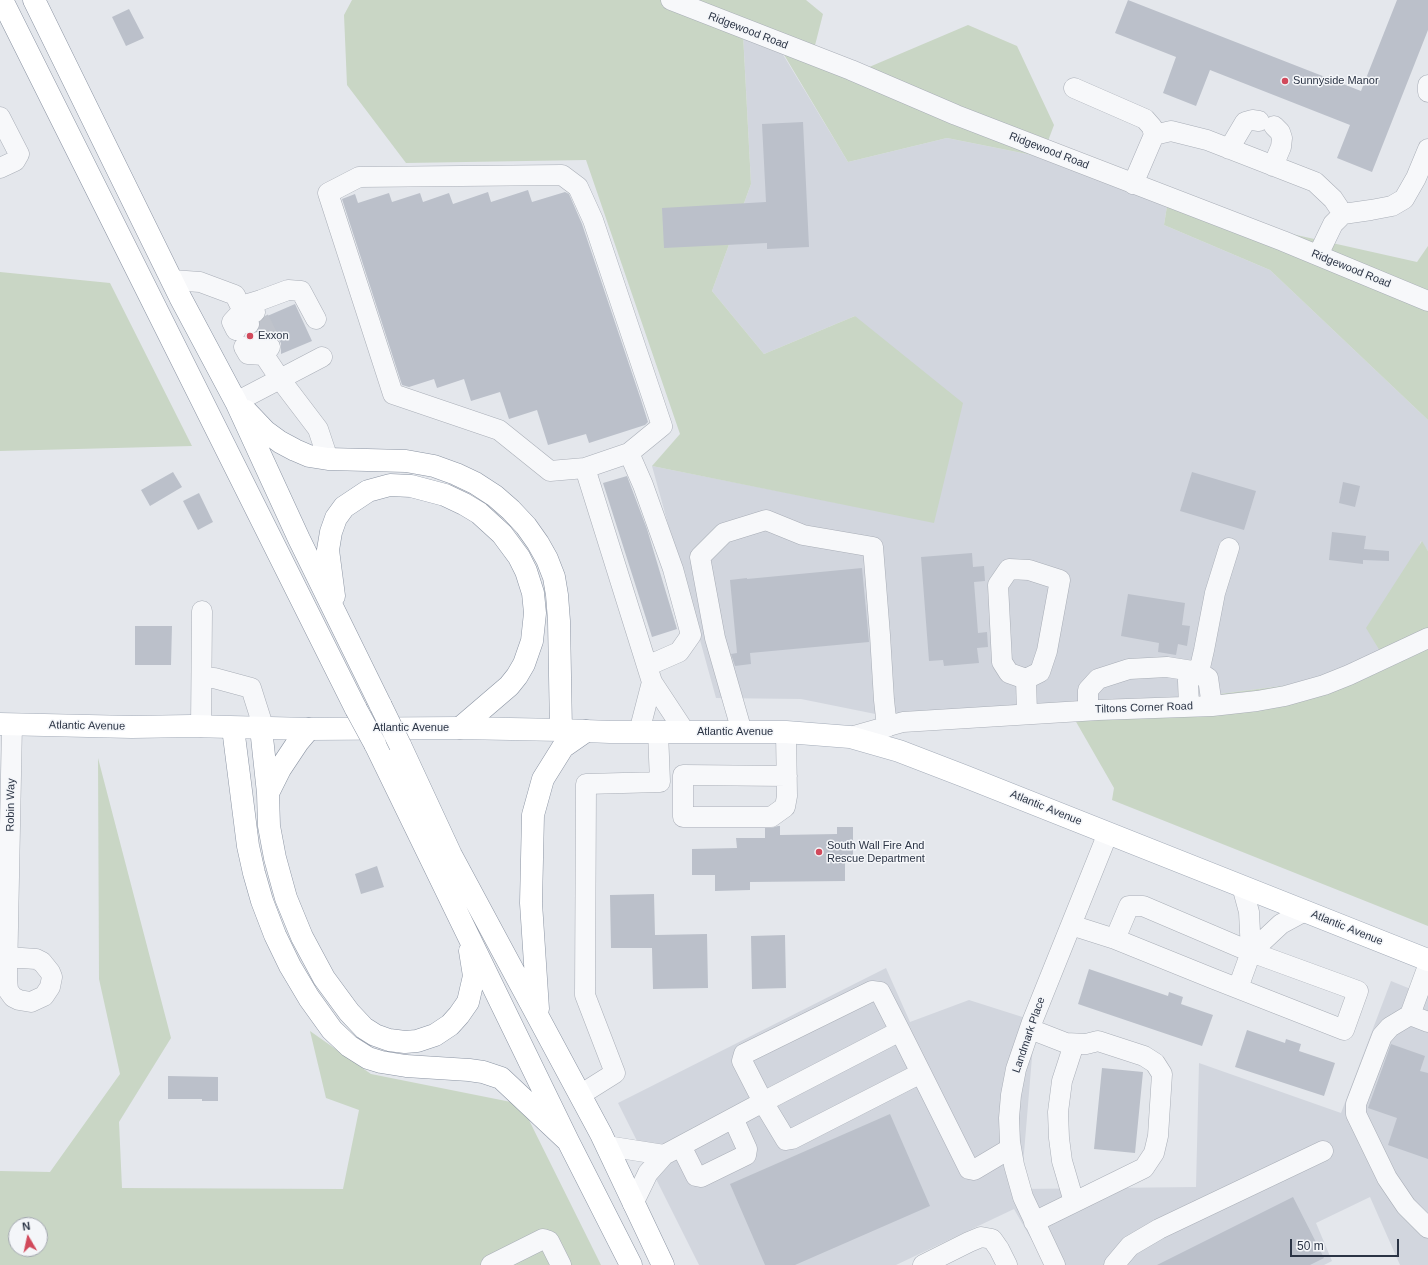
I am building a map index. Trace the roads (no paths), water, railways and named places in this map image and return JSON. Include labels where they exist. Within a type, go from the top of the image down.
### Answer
[{"type":"main road","points":[[2,0],[356,709],[375,744],[568,1141],[631,1265]]},
{"type":"main road","points":[[34,0],[172,280],[236,402],[299,538],[451,854],[607,1146],[663,1265]]},
{"type":"main road","points":[[236,402],[265,431],[280,442],[309,456],[328,459],[406,461],[434,466],[456,474],[482,488],[495,496],[511,510],[538,542],[554,577],[559,621],[561,730]]},
{"type":"main road","points":[[336,613],[328,550],[331,532],[336,518],[344,507],[368,491],[390,485],[411,486],[428,489],[464,504],[491,523],[510,544],[526,571],[533,593],[535,613],[532,640],[524,664],[509,686],[460,728]]},
{"type":"main road","name":"Atlantic Avenue","points":[[6,724],[309,729],[460,728],[648,732],[786,732],[850,736],[899,751],[1428,960]]},
{"type":"main road","points":[[232,728],[248,846],[262,901],[275,935],[290,966],[309,998],[332,1030],[349,1046],[368,1058],[381,1062],[406,1066],[469,1070],[483,1072],[501,1078],[568,1141]]},
{"type":"main road","points":[[262,728],[268,793],[269,826],[276,864],[289,904],[302,937],[324,978],[349,1012],[364,1028],[375,1035],[389,1040],[405,1042],[418,1041],[435,1035],[450,1025],[468,1002],[474,976],[468,936]]},
{"type":"main road","points":[[268,793],[280,769],[298,742],[309,729]]},
{"type":"main road","points":[[538,1016],[531,903],[533,815],[542,779],[563,748],[586,731]]},
{"type":"street","name":"Ridgewood Road","points":[[671,0],[851,70],[956,115],[1318,255],[1428,301]]},
{"type":"street","points":[[1428,85],[1428,92]]},
{"type":"street","points":[[1074,88],[1146,119],[1152,127],[1154,135],[1133,184]]},
{"type":"street","points":[[0,117],[19,154],[15,161],[0,168]]},
{"type":"street","points":[[1229,149],[1245,122],[1252,120],[1266,124],[1280,132],[1282,138],[1281,147],[1273,166]]},
{"type":"street","points":[[1154,135],[1171,131],[1207,140],[1315,182],[1333,199],[1343,214]]},
{"type":"street","points":[[1318,255],[1333,224],[1343,214],[1392,206],[1404,199],[1416,178],[1428,149]]},
{"type":"street","points":[[562,175],[578,187],[593,220],[662,426],[629,453],[585,468],[550,471],[499,430],[392,394],[328,193],[359,177],[562,175]]},
{"type":"street","points":[[172,280],[200,282],[235,295],[246,318],[261,300],[288,290],[301,291],[316,319]]},
{"type":"street","points":[[259,345],[280,379],[318,429],[328,459]]},
{"type":"street","points":[[236,402],[322,357]]},
{"type":"street","points":[[629,453],[643,485],[673,569],[691,635],[679,652],[650,674]]},
{"type":"street","points":[[585,468],[650,674],[685,732]]},
{"type":"street","points":[[742,732],[715,638],[700,557],[724,533],[766,520],[803,535],[873,547],[887,726]]},
{"type":"street","points":[[1189,706],[1188,681],[1199,672],[1215,593],[1229,548]]},
{"type":"street","points":[[1009,569],[1029,570],[1060,580],[1047,650],[1040,672],[1026,679],[1009,673],[1002,662],[998,585],[1009,569]]},
{"type":"street","points":[[201,727],[202,611]]},
{"type":"street","name":"Tiltons Corner Road","points":[[850,736],[903,722],[1088,710],[1212,706],[1257,702],[1324,685],[1428,638]]},
{"type":"street","points":[[1088,710],[1088,690],[1098,679],[1129,669],[1167,667],[1199,672],[1208,678],[1212,706]]},
{"type":"street","points":[[580,1095],[615,1073],[585,995],[586,784],[660,782],[648,732],[650,674]]},
{"type":"street","points":[[202,678],[214,678],[251,688],[262,728]]},
{"type":"street","points":[[1026,679],[1027,714]]},
{"type":"street","name":"Robin Way","points":[[6,724],[7,957]]},
{"type":"street","points":[[786,732],[787,776],[787,796],[785,807],[771,817],[683,817],[683,775],[787,776]]},
{"type":"street","name":"Landmark Place","points":[[1055,1265],[1023,1198],[1014,1165],[1009,1118],[1011,1095],[1016,1070],[1030,1029],[1108,833]]},
{"type":"street","points":[[1238,988],[1251,952],[1249,912],[1242,886]]},
{"type":"street","points":[[1071,925],[1115,939],[1344,1030],[1358,991],[1251,952],[1143,906],[1128,906],[1115,939]]},
{"type":"street","points":[[1251,952],[1281,924],[1305,911]]},
{"type":"street","points":[[1428,966],[1419,1019],[1390,1027],[1382,1036],[1356,1104],[1356,1114],[1387,1178],[1406,1206],[1428,1228]]},
{"type":"street","points":[[921,1073],[792,1140],[786,1140],[763,1102],[742,1060],[744,1054],[872,991],[880,992],[900,1031],[921,1073],[969,1169],[974,1170],[1011,1148]]},
{"type":"street","points":[[1030,1029],[1066,1043],[1086,1044],[1098,1041],[1144,1056],[1155,1063],[1162,1074],[1158,1136],[1154,1153],[1144,1168],[1034,1222]]},
{"type":"street","points":[[633,1204],[648,1173],[672,1151],[900,1031]]},
{"type":"street","points":[[1074,1044],[1062,1081],[1058,1112],[1062,1161],[1074,1202]]},
{"type":"street","points":[[607,1146],[672,1151],[696,1176],[701,1176],[746,1155],[747,1149],[733,1118]]},
{"type":"street","points":[[1114,1265],[1130,1246],[1159,1229],[1323,1151]]},
{"type":"street","points":[[923,1265],[981,1237],[992,1239],[999,1248],[1007,1265]]},
{"type":"street","points":[[491,1265],[543,1239],[549,1241],[561,1265]]},
{"type":"tunnel","points":[[259,319],[268,337]]},
{"type":"place","name":"Sunnyside Manor","points":[[1285,81]]},
{"type":"place","name":"Exxon","points":[[250,336]]},
{"type":"place","name":"South Wall Fire And Rescue Department","points":[[819,852]]}]
